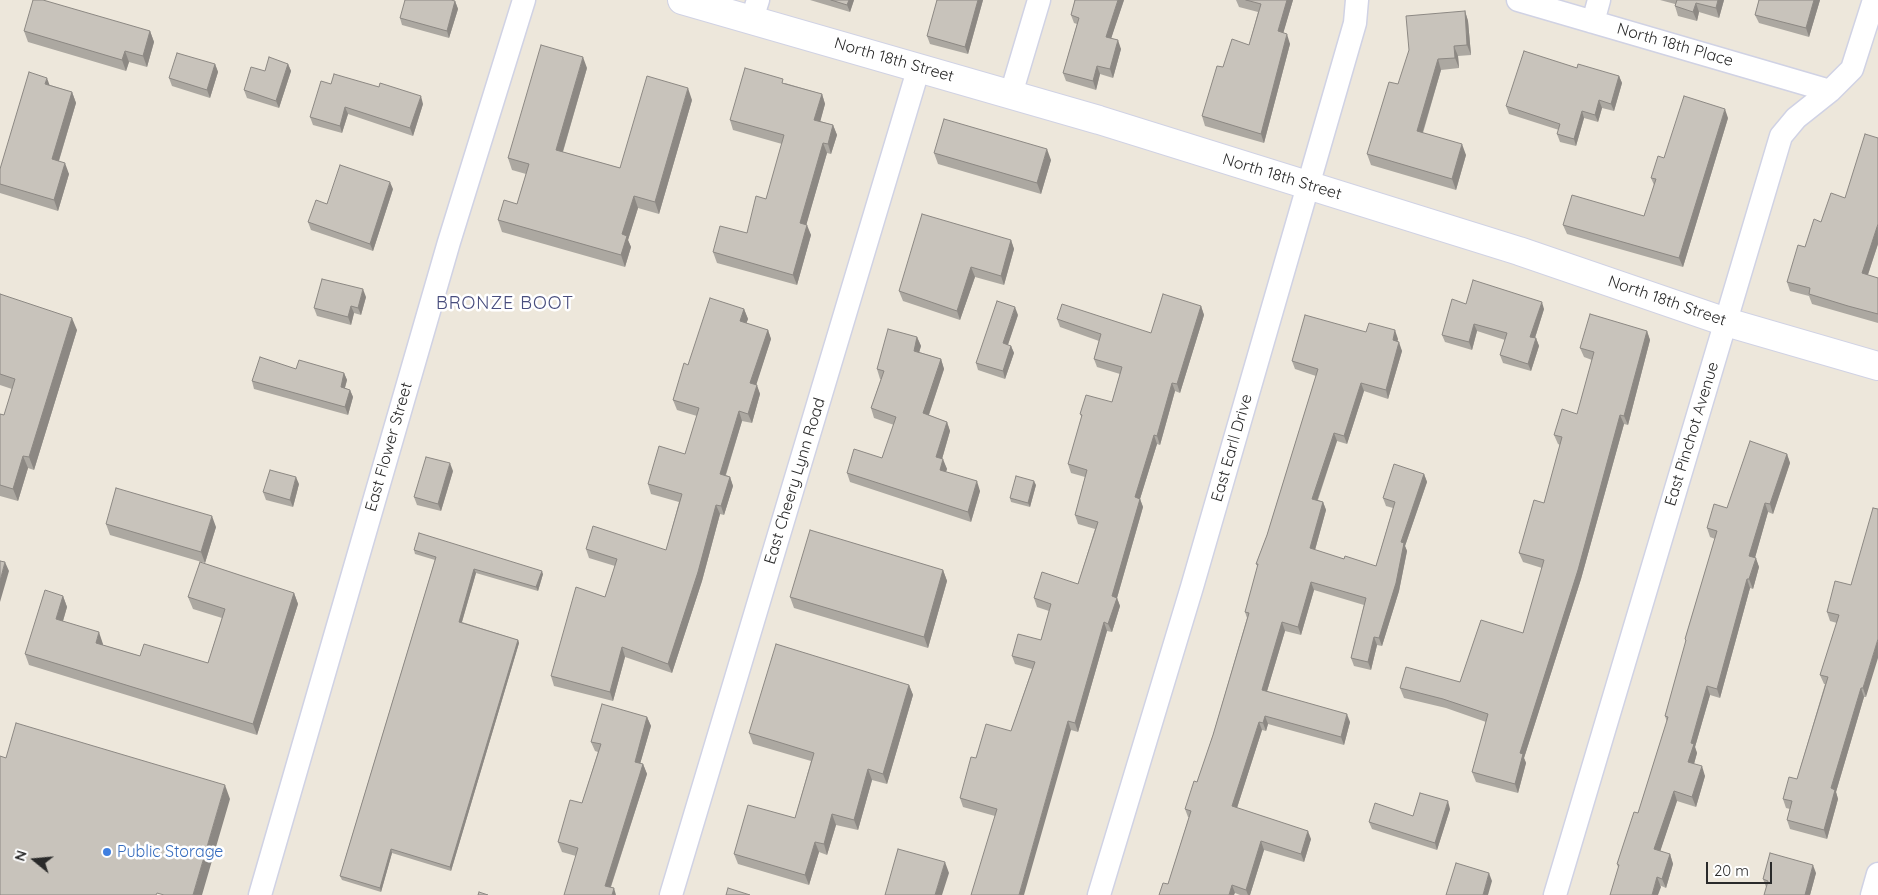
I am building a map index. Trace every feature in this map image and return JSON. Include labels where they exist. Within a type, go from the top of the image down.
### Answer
[{"type":"street","name":"East Flower Street","points":[[260,895],[449,242],[524,0]]},
{"type":"street","name":"North 18th Street","points":[[682,0],[755,10],[919,67],[1519,251],[1726,322],[1878,366]]},
{"type":"street","points":[[1011,94],[1039,0]]},
{"type":"street","name":"East Earll Drive","points":[[1098,895],[1192,587],[1355,23],[1356,0]]},
{"type":"street","name":"North 18th Place","points":[[1518,0],[1830,91]]},
{"type":"street","points":[[1593,22],[1599,0]]},
{"type":"street","name":"East Pinchot Avenue","points":[[1555,895],[1781,136],[1796,118],[1830,91],[1852,69],[1874,0]]},
{"type":"street","name":"East Cheery Lynn Road","points":[[671,895],[919,67]]},
{"type":"street","points":[[1872,895],[1878,874]]},
{"type":"building","points":[[33,0],[43,0],[150,31],[143,56],[125,51],[122,60],[24,31]]},
{"type":"building","points":[[405,0],[455,1],[447,31],[400,18]]},
{"type":"building","points":[[831,0],[849,0],[847,5]]},
{"type":"building","points":[[937,0],[978,0],[965,47],[927,36]]},
{"type":"building","points":[[1075,0],[1118,0],[1106,37],[1118,40],[1110,69],[1097,66],[1093,81],[1063,73],[1079,18],[1071,15]]},
{"type":"building","points":[[1246,0],[1287,0],[1278,31],[1287,34],[1261,134],[1202,116],[1217,66],[1223,67],[1232,39],[1249,45],[1261,4]]},
{"type":"building","points":[[1677,0],[1718,0],[1716,8],[1696,3],[1693,12],[1675,6]]},
{"type":"building","points":[[1759,0],[1814,0],[1806,28],[1755,15]]},
{"type":"building","points":[[1465,11],[1467,45],[1454,46],[1455,58],[1438,59],[1417,131],[1462,144],[1452,179],[1367,154],[1389,82],[1398,84],[1409,50],[1406,16]]},
{"type":"building","points":[[541,45],[583,57],[556,150],[620,168],[647,76],[688,88],[655,202],[634,196],[622,234],[627,236],[621,255],[498,220],[504,200],[517,204],[529,164],[508,158]]},
{"type":"building","points":[[1524,51],[1577,68],[1578,64],[1619,76],[1611,104],[1599,100],[1595,115],[1582,111],[1574,139],[1557,134],[1560,124],[1506,106]]},
{"type":"building","points":[[177,53],[215,64],[207,90],[169,78]]},
{"type":"building","points":[[269,57],[288,64],[276,101],[244,90],[251,67],[265,71]]},
{"type":"building","points":[[745,68],[783,79],[782,83],[822,94],[814,120],[833,125],[828,144],[823,143],[800,223],[807,225],[793,275],[713,252],[720,226],[747,233],[756,196],[766,199],[784,135],[730,120]]},
{"type":"building","points":[[29,72],[47,78],[45,84],[72,92],[52,159],[65,163],[54,200],[0,184],[0,169]]},
{"type":"building","points":[[334,74],[379,87],[380,83],[421,96],[410,128],[345,107],[340,126],[310,117],[321,81],[331,84]]},
{"type":"building","points":[[1684,96],[1725,109],[1679,258],[1563,225],[1572,195],[1644,216],[1656,179],[1651,178],[1658,156],[1664,158]]},
{"type":"building","points":[[944,119],[1047,149],[1037,183],[934,153]]},
{"type":"building","points":[[1865,134],[1878,138],[1878,224],[1862,273],[1878,278],[1878,314],[1809,294],[1810,288],[1787,282],[1798,245],[1805,247],[1814,219],[1821,222],[1831,193],[1845,198]]},
{"type":"building","points":[[340,165],[390,182],[370,244],[308,222],[316,200],[327,204]]},
{"type":"building","points":[[922,214],[1011,240],[1001,276],[971,267],[957,311],[899,291]]},
{"type":"building","points":[[322,279],[363,289],[358,308],[351,306],[348,317],[314,308]]},
{"type":"building","points":[[1473,280],[1542,302],[1530,337],[1536,338],[1528,364],[1500,355],[1507,333],[1474,324],[1469,342],[1442,335],[1452,299],[1466,304]]},
{"type":"building","points":[[0,294],[72,318],[29,457],[23,456],[13,489],[0,485],[0,414],[4,415],[15,379],[0,374]]},
{"type":"building","points":[[1163,294],[1201,306],[1177,384],[1172,383],[1157,436],[1154,435],[1135,497],[1140,499],[1112,596],[1117,598],[1108,624],[1104,622],[1075,723],[1068,721],[1019,895],[971,895],[997,809],[960,798],[971,757],[976,758],[986,724],[1011,731],[1035,662],[1012,656],[1018,634],[1041,640],[1051,604],[1034,598],[1042,572],[1078,584],[1098,522],[1075,515],[1087,470],[1068,464],[1086,395],[1112,402],[1122,367],[1094,359],[1101,334],[1057,319],[1062,304],[1151,333]]},
{"type":"building","points":[[710,298],[744,309],[740,321],[768,330],[750,383],[757,385],[748,414],[739,411],[720,474],[730,477],[721,506],[716,505],[698,572],[668,664],[622,647],[610,692],[551,676],[576,587],[605,597],[617,559],[586,549],[593,526],[666,550],[682,494],[648,484],[659,446],[685,454],[699,408],[673,400],[684,363],[688,365]]},
{"type":"building","points":[[997,301],[1015,307],[1003,343],[1011,346],[1003,371],[976,363]]},
{"type":"building","points":[[1590,314],[1647,331],[1624,416],[1620,415],[1578,570],[1520,753],[1523,754],[1515,784],[1472,772],[1488,714],[1443,699],[1400,688],[1406,667],[1460,682],[1481,620],[1523,633],[1544,560],[1519,553],[1534,500],[1544,503],[1562,437],[1554,435],[1562,409],[1577,414],[1594,352],[1580,348]]},
{"type":"building","points":[[1305,315],[1366,332],[1369,323],[1395,330],[1393,340],[1399,342],[1386,390],[1361,383],[1344,436],[1334,433],[1312,499],[1323,502],[1310,548],[1344,559],[1345,556],[1376,566],[1395,502],[1383,498],[1394,464],[1424,474],[1401,542],[1404,543],[1396,583],[1379,638],[1374,637],[1368,662],[1351,658],[1366,598],[1311,582],[1298,627],[1282,622],[1262,690],[1347,714],[1341,737],[1265,716],[1263,723],[1259,722],[1232,806],[1308,831],[1301,854],[1261,841],[1246,890],[1232,885],[1229,895],[1159,895],[1163,883],[1168,884],[1191,811],[1185,809],[1194,781],[1197,782],[1213,735],[1249,613],[1245,612],[1258,564],[1256,564],[1267,535],[1318,369],[1292,361]]},
{"type":"building","points":[[888,329],[917,337],[914,351],[941,359],[923,413],[947,422],[936,457],[943,459],[940,470],[977,481],[968,512],[847,473],[854,449],[882,458],[896,417],[871,408],[884,371],[877,369]]},
{"type":"building","points":[[260,357],[296,369],[299,360],[344,373],[341,387],[350,390],[345,407],[252,381]]},
{"type":"building","points":[[1750,441],[1787,454],[1770,504],[1765,503],[1749,556],[1756,558],[1749,579],[1747,579],[1717,689],[1707,686],[1691,743],[1694,744],[1688,762],[1702,766],[1692,797],[1674,791],[1654,849],[1670,854],[1662,879],[1657,877],[1652,895],[1610,895],[1619,865],[1617,864],[1634,812],[1638,813],[1668,717],[1665,716],[1685,639],[1717,531],[1707,528],[1714,504],[1727,508]]},
{"type":"building","points":[[426,457],[450,463],[438,504],[414,497]]},
{"type":"building","points":[[270,470],[296,477],[290,500],[263,492]]},
{"type":"building","points":[[1016,476],[1034,481],[1028,503],[1010,498]]},
{"type":"building","points":[[116,488],[212,516],[201,552],[106,524]]},
{"type":"building","points":[[1873,508],[1878,509],[1878,639],[1831,788],[1835,790],[1824,830],[1787,820],[1792,801],[1783,799],[1789,777],[1797,779],[1828,677],[1820,675],[1839,615],[1827,612],[1835,581],[1851,585]]},
{"type":"building","points":[[810,530],[943,570],[924,637],[790,597]]},
{"type":"building","points":[[419,533],[542,571],[536,587],[474,569],[459,622],[518,640],[450,867],[391,849],[380,888],[340,876],[436,557],[414,550]]},
{"type":"building","points":[[0,561],[5,562],[0,581]]},
{"type":"building","points":[[200,562],[294,593],[253,724],[25,654],[45,590],[63,596],[56,619],[99,632],[96,643],[140,656],[144,644],[208,663],[225,609],[188,597]]},
{"type":"building","points":[[776,644],[909,685],[883,774],[868,769],[854,820],[832,814],[824,844],[815,842],[805,875],[734,854],[748,805],[795,818],[814,753],[749,733]]},
{"type":"building","points":[[602,704],[647,717],[635,762],[643,764],[605,886],[614,888],[612,895],[564,895],[578,848],[558,842],[570,800],[582,803],[601,744],[591,742]]},
{"type":"building","name":"Public Storage","points":[[16,723],[225,785],[193,895],[164,895],[157,893],[156,895],[0,895],[0,756],[6,758]]},
{"type":"building","points":[[1420,793],[1448,801],[1435,843],[1369,822],[1375,803],[1413,816]]},
{"type":"building","points":[[898,849],[945,862],[935,895],[885,895]]},
{"type":"building","points":[[1770,853],[1813,865],[1805,895],[1764,895],[1768,881],[1763,879]]},
{"type":"building","points":[[1456,863],[1489,873],[1483,895],[1446,895]]},
{"type":"building","points":[[728,888],[750,895],[726,895]]},
{"type":"place","name":"Public Storage","points":[[107,852]]},
{"type":"district","name":"BRONZE BOOT","points":[[505,304]]}]
